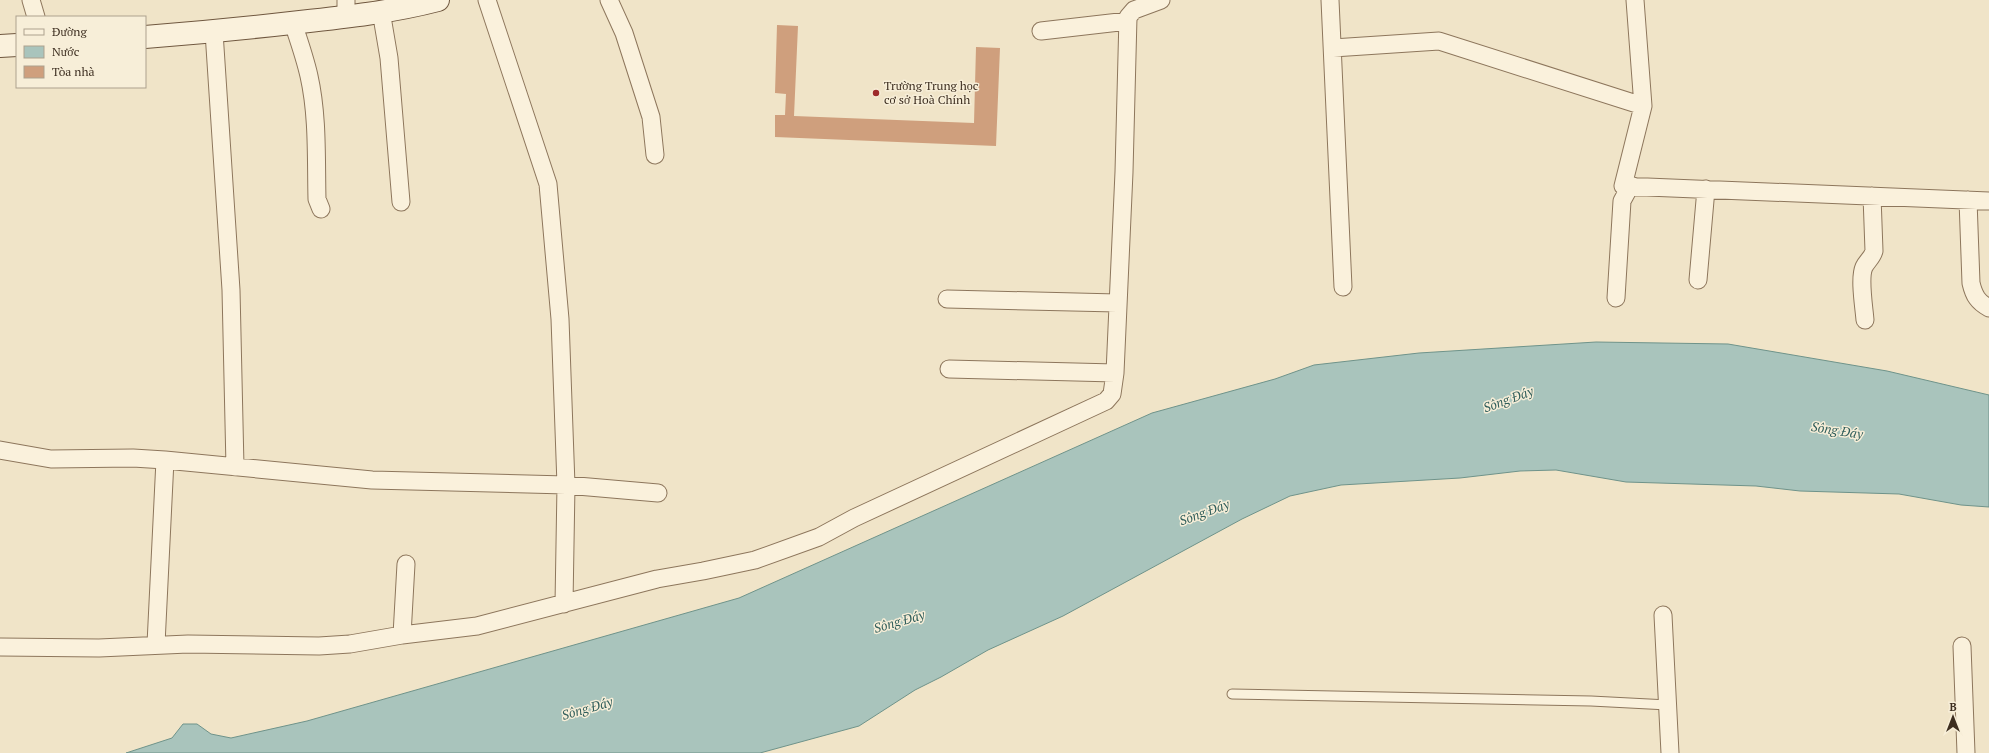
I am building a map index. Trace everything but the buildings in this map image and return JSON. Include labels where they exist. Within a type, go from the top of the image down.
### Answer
[{"type":"street","points":[[31,0],[36,16]]},
{"type":"street","points":[[146,37],[214,32],[293,23],[346,8],[381,11],[408,8],[438,0]]},
{"type":"street","points":[[488,0],[549,191],[560,319],[566,485],[564,604]]},
{"type":"street","points":[[609,0],[624,34],[651,117],[655,155]]},
{"type":"street","points":[[0,647],[99,648],[156,644],[319,646],[350,644],[402,635],[477,626],[657,579],[755,560],[820,537],[854,518],[1106,401],[1112,394],[1114,372],[1124,172],[1128,17],[1134,10],[1161,0]]},
{"type":"street","points":[[1330,0],[1343,287]]},
{"type":"street","points":[[1635,0],[1643,106],[1623,186],[1989,201]]},
{"type":"street","points":[[381,11],[389,58],[401,202]]},
{"type":"street","points":[[1041,31],[1128,21]]},
{"type":"street","points":[[293,23],[306,66],[312,95],[316,138],[317,199],[321,209]]},
{"type":"street","points":[[214,32],[231,290],[235,467]]},
{"type":"street","points":[[1332,48],[1439,41],[1643,106]]},
{"type":"street","points":[[0,46],[16,46]]},
{"type":"street","points":[[1616,298],[1622,201],[1628,190],[1633,186]]},
{"type":"street","points":[[1698,280],[1706,189]]},
{"type":"street","points":[[1865,320],[1862,274],[1864,266],[1874,251],[1872,196]]},
{"type":"street","points":[[1968,200],[1970,283],[1979,303],[1989,308]]},
{"type":"street","points":[[947,299],[1117,303]]},
{"type":"street","points":[[949,369],[1114,372]]},
{"type":"street","points":[[0,450],[51,460],[133,458],[372,480],[566,485],[658,493]]},
{"type":"street","points":[[156,644],[165,460]]},
{"type":"street","points":[[402,635],[406,564]]},
{"type":"street","points":[[1663,615],[1670,753]]},
{"type":"street","points":[[1962,646],[1966,753]]},
{"type":"lane","points":[[1232,694],[1591,701],[1668,705]]},
{"type":"water","name":"Sông Đáy","points":[[1596,342],[1728,344],[1887,371],[1989,395],[1989,507],[1961,505],[1899,494],[1800,491],[1756,486],[1626,482],[1556,470],[1520,471],[1460,478],[1341,485],[1290,496],[1242,519],[1063,616],[988,650],[915,690],[859,726],[760,753],[126,753],[172,738],[183,724],[197,724],[211,734],[231,738],[307,721],[739,598],[1152,413],[1275,379],[1314,365],[1419,353]]},
{"type":"place","name":"Trường Trung học cơ sở Hoà Chính","points":[[876,93]]}]
